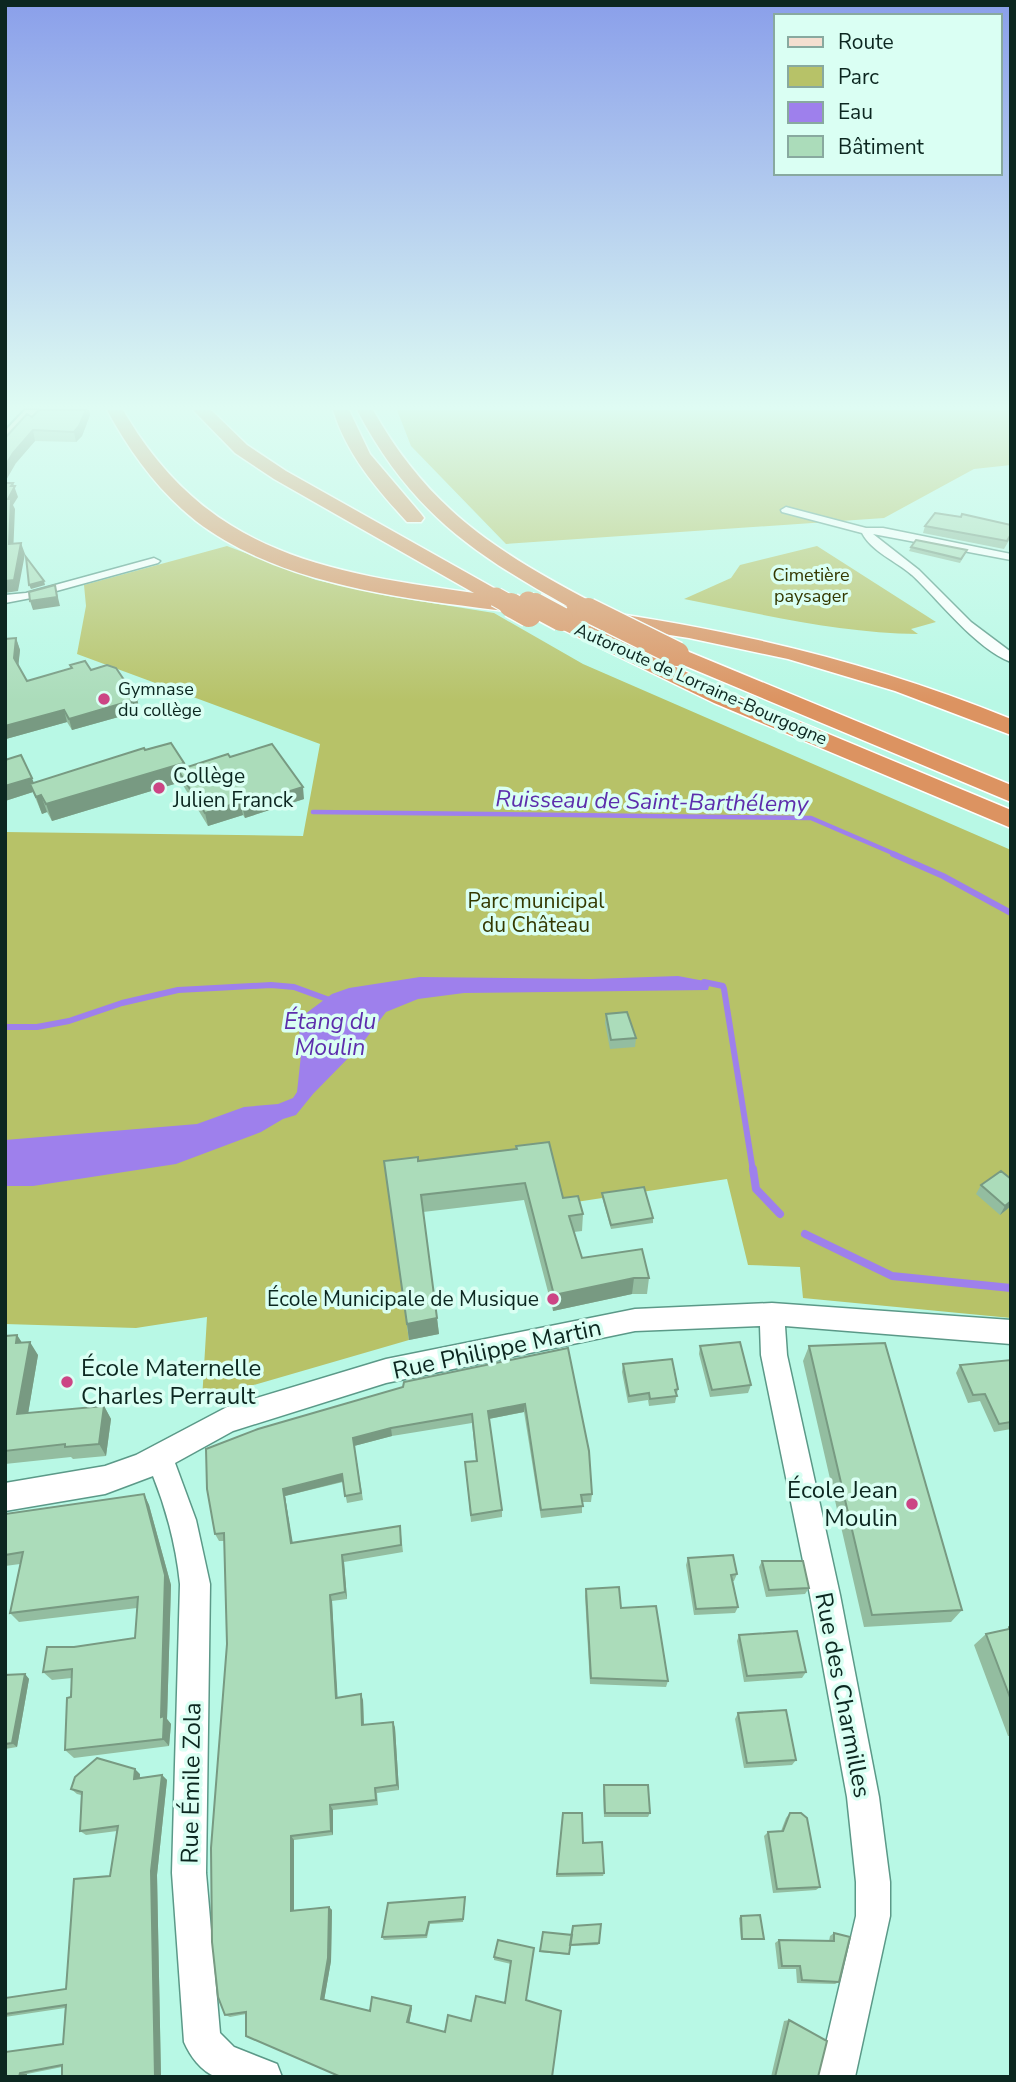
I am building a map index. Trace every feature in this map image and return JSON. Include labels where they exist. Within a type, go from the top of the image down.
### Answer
[{"type":"highway","points":[[192,507],[235,537],[300,564],[415,590],[657,626],[758,645],[893,682],[1011,729]]},
{"type":"highway","points":[[337,507],[496,597],[528,608],[674,687],[722,698]]},
{"type":"highway","points":[[406,507],[430,531]]},
{"type":"highway","name":"Autoroute de Lorraine-Bourgogne","points":[[434,507],[480,545],[588,610],[677,654],[1011,794]]},
{"type":"highway","name":"Autoroute de Lorraine-Bourgogne","points":[[460,555],[528,608],[561,619],[722,698],[1011,820]]},
{"type":"street","points":[[786,510],[866,531],[883,531],[1011,557]]},
{"type":"street","points":[[866,531],[871,540],[915,572],[967,625],[1011,658]]},
{"type":"street","points":[[5,599],[27,596],[154,561]]},
{"type":"street","name":"Rue Philippe Martin","points":[[5,1497],[105,1480],[159,1458],[226,1420],[415,1364],[635,1320],[772,1314],[1011,1332]]},
{"type":"street","name":"Rue des Charmilles","points":[[772,1314],[774,1355],[825,1595],[860,1783],[873,1882],[873,1916],[836,2077]]},
{"type":"street","name":"Rue Émile Zola","points":[[159,1458],[184,1520],[192,1552],[195,1584],[189,1873],[202,2042],[222,2061],[264,2077]]},
{"type":"green space","points":[[470,507],[904,507],[884,518],[506,544]]},
{"type":"green space","name":"Parc municipal du Château","points":[[227,546],[316,580],[388,596],[494,613],[583,664],[1011,850],[1011,1318],[803,1298],[800,1267],[748,1265],[727,1179],[576,1202],[562,1215],[548,1160],[387,1179],[409,1340],[202,1400],[207,1317],[136,1328],[5,1324],[5,832],[303,836],[320,744],[77,654],[86,606],[84,585]]},
{"type":"green space","name":"Cimetière paysager","points":[[817,546],[936,622],[911,629],[918,634],[888,633],[800,622],[684,599],[731,578],[740,565]]},
{"type":"water","name":"Étang du Moulin","points":[[678,976],[710,982],[708,990],[464,993],[418,999],[386,1012],[361,1045],[296,1115],[261,1132],[176,1164],[33,1186],[5,1186],[5,1140],[197,1124],[244,1107],[278,1104],[293,1098],[297,1092],[301,1055],[299,1026],[305,1014],[332,994],[349,988],[420,977],[591,979]]},
{"type":"building","points":[[5,507],[11,507],[9,544],[21,543],[14,580],[5,581]]},
{"type":"building","points":[[935,513],[961,517],[962,514],[1011,525],[1011,534],[1007,541],[925,526]]},
{"type":"building","points":[[916,540],[967,550],[961,559],[911,547]]},
{"type":"building","points":[[26,557],[44,581],[29,585]]},
{"type":"building","points":[[55,585],[57,597],[30,601],[29,592]]},
{"type":"building","points":[[16,638],[14,658],[27,681],[72,668],[70,665],[85,661],[91,670],[107,665],[116,668],[137,699],[69,719],[64,710],[5,726],[5,639]]},
{"type":"building","points":[[171,743],[184,763],[46,804],[41,795],[36,797],[30,784],[144,748],[145,750]]},
{"type":"building","points":[[272,744],[303,787],[242,806],[240,802],[205,813],[178,770],[228,754],[230,757]]},
{"type":"building","points":[[21,755],[32,778],[5,786],[5,760]]},
{"type":"building","points":[[627,1012],[636,1038],[611,1040],[606,1014]]},
{"type":"building","points":[[549,1142],[563,1198],[578,1196],[583,1214],[569,1216],[582,1258],[642,1249],[649,1278],[634,1278],[554,1295],[525,1183],[421,1195],[437,1318],[407,1324],[384,1161],[418,1157],[418,1161],[517,1149],[516,1146]]},
{"type":"building","points":[[1001,1171],[1011,1179],[1011,1201],[1005,1206],[981,1185]]},
{"type":"building","points":[[644,1187],[653,1218],[611,1225],[602,1193]]},
{"type":"building","points":[[17,1335],[16,1343],[30,1342],[17,1414],[104,1406],[99,1444],[65,1447],[65,1444],[5,1451],[5,1336]]},
{"type":"building","points":[[740,1342],[751,1385],[712,1390],[700,1346]]},
{"type":"building","points":[[885,1343],[962,1610],[872,1615],[809,1346]]},
{"type":"building","points":[[568,1348],[589,1451],[592,1494],[581,1495],[583,1506],[541,1510],[525,1404],[488,1411],[502,1510],[471,1515],[465,1462],[477,1461],[472,1414],[391,1428],[353,1438],[361,1493],[345,1496],[342,1474],[283,1489],[291,1543],[400,1526],[401,1545],[342,1555],[345,1592],[330,1595],[336,1698],[361,1694],[362,1725],[393,1722],[397,1785],[375,1788],[376,1800],[330,1805],[331,1831],[291,1836],[291,1911],[329,1907],[328,1958],[321,1999],[370,2011],[372,1997],[411,2006],[407,2022],[445,2032],[448,2015],[471,2021],[476,1996],[505,2003],[511,1961],[494,1957],[498,1940],[534,1948],[526,2000],[561,2011],[552,2077],[341,2077],[246,2036],[246,2012],[225,2015],[218,1997],[212,1942],[211,1848],[227,1644],[224,1533],[215,1534],[207,1489],[206,1449],[258,1429],[403,1387],[404,1382]]},
{"type":"building","points":[[672,1359],[677,1396],[650,1399],[649,1393],[629,1396],[623,1364]]},
{"type":"building","points":[[1011,1360],[1011,1422],[999,1424],[985,1394],[973,1395],[960,1365]]},
{"type":"building","points":[[144,1494],[165,1575],[161,1717],[164,1716],[163,1739],[65,1750],[67,1698],[71,1697],[72,1669],[43,1672],[47,1647],[74,1647],[135,1638],[138,1597],[10,1613],[23,1552],[5,1555],[5,1514]]},
{"type":"building","points":[[733,1555],[737,1574],[731,1575],[738,1607],[696,1609],[688,1558]]},
{"type":"building","points":[[762,1561],[803,1561],[809,1588],[769,1590]]},
{"type":"building","points":[[619,1587],[621,1608],[656,1606],[668,1681],[591,1678],[586,1589]]},
{"type":"building","points":[[1011,1626],[1011,1700],[986,1634],[1009,1629]]},
{"type":"building","points":[[797,1631],[806,1672],[747,1676],[739,1635]]},
{"type":"building","points":[[25,1674],[12,1743],[5,1744],[5,1675]]},
{"type":"building","points":[[786,1710],[796,1760],[747,1763],[738,1713]]},
{"type":"building","points":[[97,1758],[135,1769],[134,1779],[162,1775],[151,1871],[155,2077],[62,2077],[62,2065],[20,2073],[19,2077],[5,2077],[5,2052],[63,2044],[66,2005],[5,2014],[5,1998],[66,1989],[74,1879],[110,1876],[118,1826],[80,1831],[82,1792],[71,1789],[75,1777]]},
{"type":"building","points":[[604,1785],[648,1785],[650,1813],[605,1813]]},
{"type":"building","points":[[563,1813],[582,1813],[583,1843],[602,1842],[604,1873],[557,1874]]},
{"type":"building","points":[[790,1813],[801,1813],[807,1818],[820,1887],[777,1889],[768,1832],[783,1831]]},
{"type":"building","points":[[465,1897],[463,1919],[429,1922],[426,1935],[382,1937],[388,1903]]},
{"type":"building","points":[[760,1915],[764,1939],[742,1939],[741,1916]]},
{"type":"building","points":[[601,1924],[599,1943],[570,1945],[573,1926]]},
{"type":"building","points":[[543,1932],[572,1935],[569,1954],[540,1951]]},
{"type":"building","points":[[834,1933],[850,1937],[839,1982],[802,1980],[800,1966],[782,1966],[779,1940],[834,1941]]},
{"type":"building","points":[[789,2020],[827,2041],[818,2077],[775,2077]]},
{"type":"waterway","name":"Ruisseau de Saint-Barthélemy","points":[[313,812],[811,818],[897,855]]},
{"type":"waterway","name":"Ruisseau de Saint-Barthélemy","points":[[893,854],[943,876],[1011,913]]},
{"type":"waterway","name":"Ruisseau de Saint-Barthélemy","points":[[704,982],[723,986],[724,989],[753,1171]]},
{"type":"waterway","name":"Ruisseau de Saint-Barthélemy","points":[[5,1027],[37,1027],[69,1021],[122,1003],[178,990],[271,985],[294,987],[335,1002]]},
{"type":"waterway","name":"Ruisseau de Saint-Barthélemy","points":[[753,1169],[756,1189],[780,1214]]},
{"type":"waterway","name":"Ruisseau de Saint-Barthélemy","points":[[805,1234],[892,1276],[1011,1288]]},
{"type":"place","name":"Gymnase du collège","points":[[104,699]]},
{"type":"place","name":"Collège Julien Franck","points":[[159,788]]},
{"type":"place","name":"École Municipale de Musique","points":[[553,1299]]},
{"type":"place","name":"École Maternelle Charles Perrault","points":[[67,1382]]},
{"type":"place","name":"École Jean Moulin","points":[[912,1504]]}]
